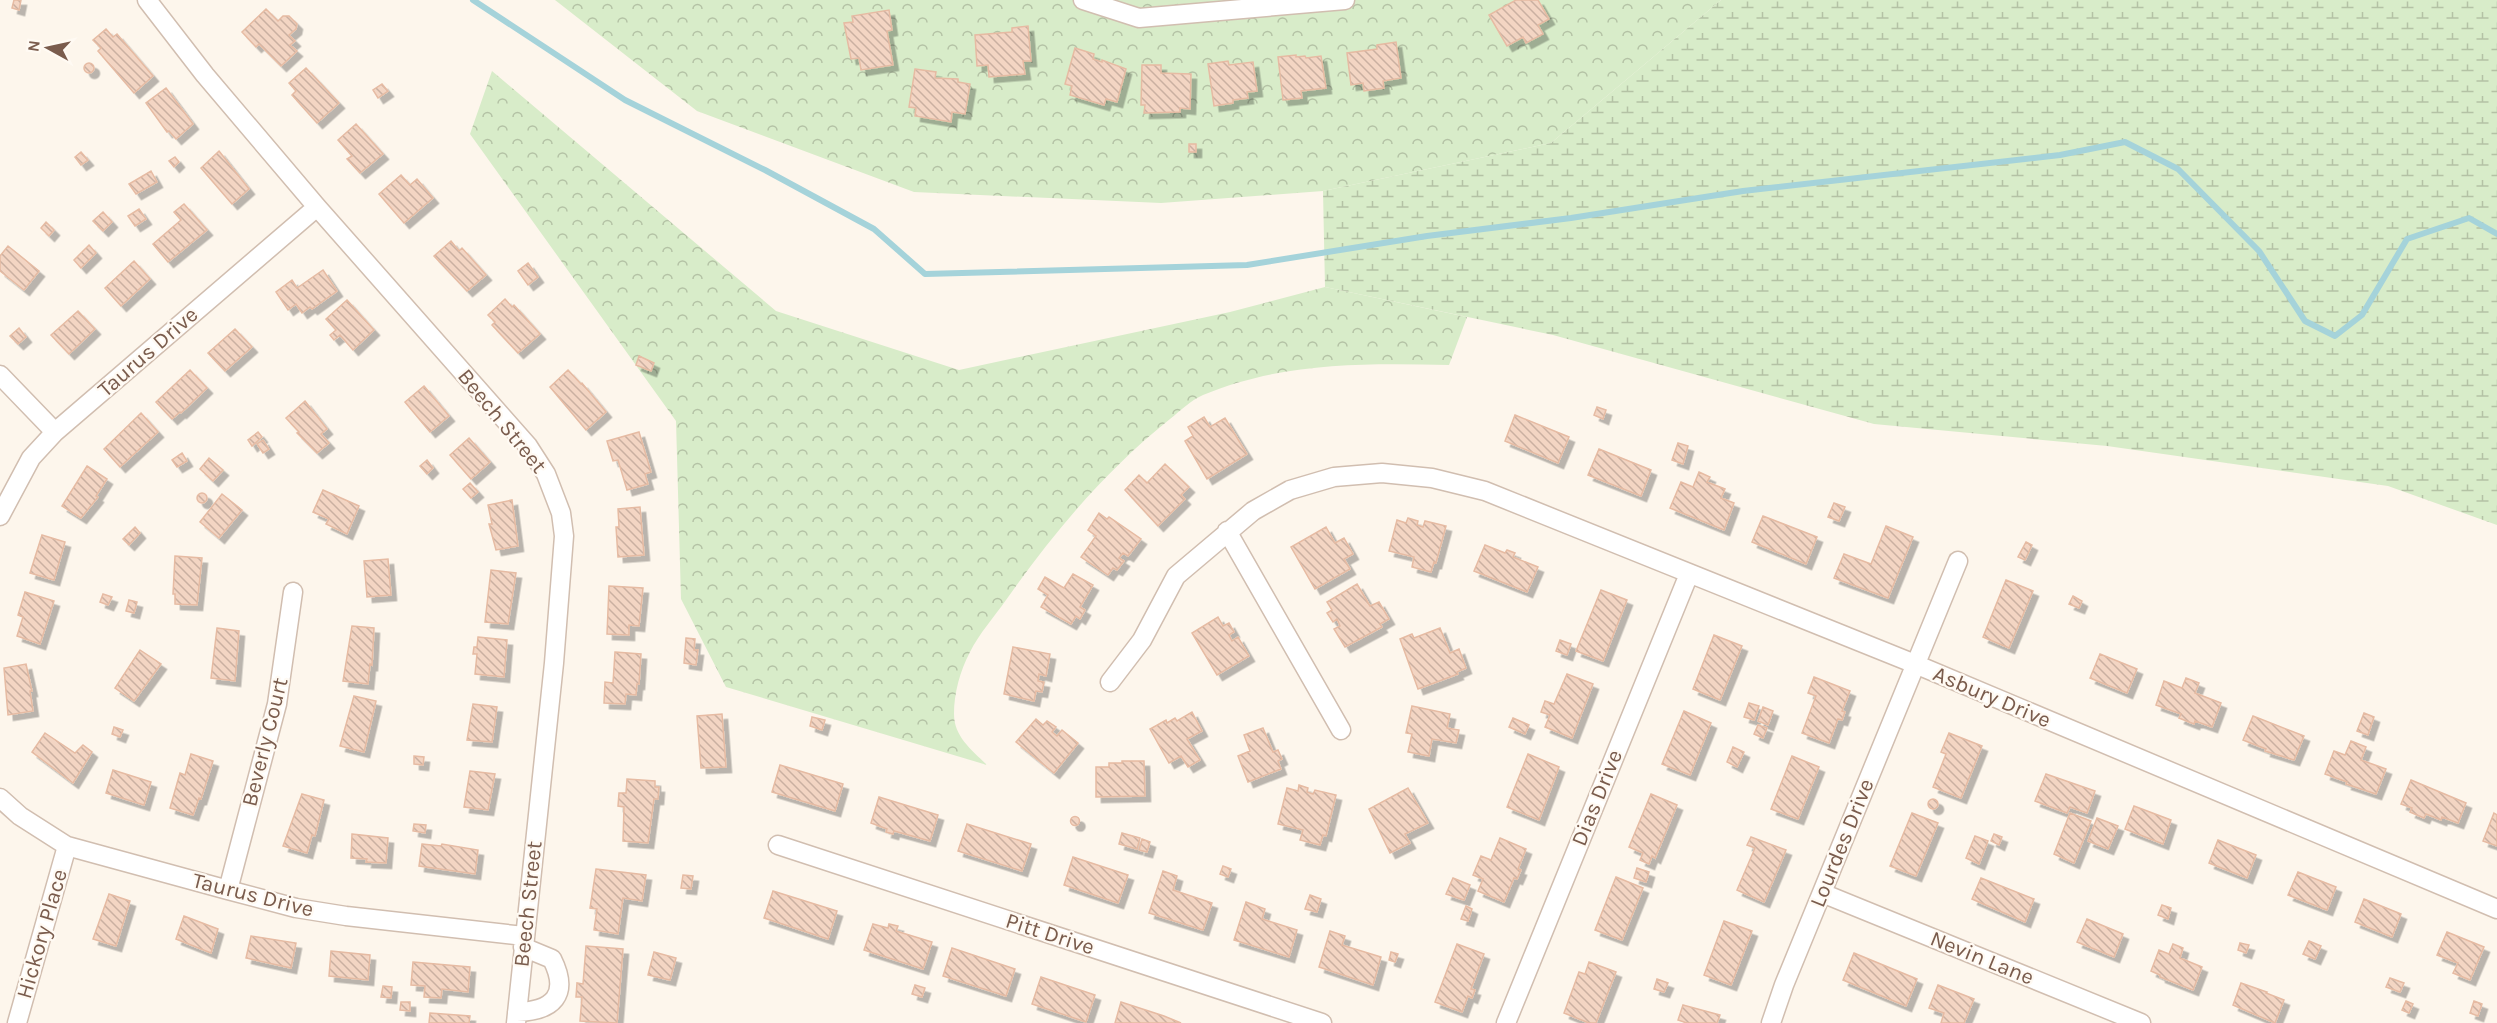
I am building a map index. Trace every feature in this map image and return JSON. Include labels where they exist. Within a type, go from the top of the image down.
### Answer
[{"type":"street","name":"Beech Street","points":[[147,0],[205,75],[317,207],[528,446],[546,474],[561,513],[564,536],[555,653],[517,1018]]},
{"type":"street","points":[[1083,0],[1139,18],[1345,0]]},
{"type":"street","name":"Taurus Drive","points":[[0,516],[31,458],[55,432],[317,207]]},
{"type":"street","points":[[0,375],[55,432]]},
{"type":"street","name":"Asbury Drive","points":[[1110,682],[1142,640],[1176,576],[1253,511],[1290,490],[1334,477],[1382,473],[1432,477],[1485,491],[1915,664],[2497,909]]},
{"type":"street","points":[[1227,531],[1341,730]]},
{"type":"street","name":"Lourdes Drive","points":[[1771,1023],[1784,985],[1958,561]]},
{"type":"street","name":"Dias Drive","points":[[1506,1023],[1689,574]]},
{"type":"street","name":"Beverly Court","points":[[228,890],[277,704],[292,592]]},
{"type":"street","name":"Taurus Drive","points":[[0,798],[20,816],[67,846],[296,908],[524,942],[552,959],[558,970],[559,984],[555,1000],[544,1008],[517,1018]]},
{"type":"street","name":"Pitt Drive","points":[[778,845],[1322,1023]]},
{"type":"street","name":"Hickory Place","points":[[17,1023],[67,846]]},
{"type":"street","name":"Nevin Lane","points":[[1822,893],[2141,1023]]},
{"type":"green space","points":[[555,0],[1721,0],[1551,143],[1323,191],[1161,203],[914,192],[697,111]]},
{"type":"green space","points":[[1721,0],[2497,0],[2497,525],[2388,486],[2107,446],[1874,424],[1553,335],[1325,287],[1323,191],[1551,143]]},
{"type":"green space","points":[[492,71],[776,311],[959,370],[1230,312],[1325,287],[1467,317],[1449,365],[1386,364],[1324,367],[1293,370],[1233,384],[1203,395],[1190,403],[1124,459],[1082,503],[1042,551],[982,632],[966,659],[956,690],[955,722],[960,736],[987,765],[726,687],[681,599],[676,421],[470,134]]},
{"type":"building","points":[[14,0],[21,0],[19,10],[12,8]]},
{"type":"building","points":[[1516,0],[1538,0],[1549,19],[1538,25],[1543,34],[1526,43],[1523,37],[1507,46],[1489,15]]},
{"type":"building","points":[[266,9],[278,21],[283,16],[289,16],[297,24],[296,29],[289,35],[295,41],[290,45],[297,51],[281,66],[259,44],[256,47],[242,32]]},
{"type":"building","points":[[889,10],[892,30],[887,31],[893,65],[861,70],[859,58],[851,59],[844,23],[853,22],[852,16]]},
{"type":"building","points":[[1028,26],[1031,61],[1023,61],[1025,74],[989,77],[988,65],[977,66],[975,35],[1012,32],[1012,28]]},
{"type":"building","points":[[106,29],[113,37],[117,34],[153,76],[134,93],[98,51],[101,48],[93,40]]},
{"type":"building","points":[[1396,42],[1401,78],[1383,81],[1384,88],[1364,91],[1363,83],[1351,85],[1347,53],[1377,49],[1377,45]]},
{"type":"building","points":[[1075,48],[1094,54],[1093,59],[1126,69],[1117,102],[1106,99],[1104,105],[1070,95],[1072,86],[1065,84]]},
{"type":"building","points":[[1296,55],[1296,57],[1305,56],[1306,58],[1321,56],[1326,88],[1301,91],[1302,98],[1283,100],[1278,57]]},
{"type":"building","points":[[1228,61],[1229,65],[1253,62],[1257,91],[1247,92],[1248,98],[1214,106],[1208,64]]},
{"type":"building","points":[[89,63],[94,68],[89,73],[84,68]]},
{"type":"building","points":[[1142,65],[1161,65],[1161,73],[1191,74],[1190,109],[1180,108],[1180,112],[1144,113],[1145,105],[1141,105]]},
{"type":"building","points":[[306,68],[339,103],[317,123],[292,95],[296,91],[289,83]]},
{"type":"building","points":[[915,69],[936,72],[935,78],[958,79],[958,82],[970,84],[965,114],[952,112],[951,122],[915,116],[916,108],[909,107]]},
{"type":"building","points":[[382,84],[388,91],[378,98],[373,90]]},
{"type":"building","points":[[166,88],[193,124],[176,139],[169,131],[167,132],[146,103]]},
{"type":"building","points":[[356,124],[383,154],[360,173],[347,159],[352,156],[338,140]]},
{"type":"building","points":[[1189,144],[1196,144],[1196,152],[1189,152]]},
{"type":"building","points":[[219,151],[249,189],[232,204],[201,168]]},
{"type":"building","points":[[81,152],[88,160],[81,165],[75,157]]},
{"type":"building","points":[[175,157],[179,162],[174,167],[169,161]]},
{"type":"building","points":[[151,171],[157,182],[136,194],[129,184]]},
{"type":"building","points":[[401,175],[410,185],[417,179],[433,198],[404,223],[379,194]]},
{"type":"building","points":[[184,204],[207,230],[168,262],[153,244],[181,220],[174,212]]},
{"type":"building","points":[[139,209],[146,219],[135,226],[128,216]]},
{"type":"building","points":[[103,212],[112,222],[103,231],[93,221]]},
{"type":"building","points":[[46,222],[54,230],[49,236],[41,228]]},
{"type":"building","points":[[451,241],[459,251],[462,248],[486,275],[467,291],[434,256]]},
{"type":"building","points":[[89,245],[96,253],[81,268],[74,260]]},
{"type":"building","points":[[8,246],[39,271],[24,290],[0,271],[0,256]]},
{"type":"building","points":[[134,261],[150,279],[121,306],[105,288]]},
{"type":"building","points":[[528,263],[538,277],[528,285],[518,271]]},
{"type":"building","points":[[323,270],[337,291],[312,309],[310,307],[302,313],[296,304],[288,310],[276,292],[292,280],[297,288]]},
{"type":"building","points":[[505,299],[512,307],[514,305],[540,334],[518,353],[492,325],[495,322],[488,315]]},
{"type":"building","points":[[347,300],[374,330],[353,350],[340,335],[334,340],[330,335],[336,330],[326,319]]},
{"type":"building","points":[[78,311],[95,329],[69,354],[51,335]]},
{"type":"building","points":[[19,328],[26,337],[18,344],[10,336]]},
{"type":"building","points":[[235,329],[252,347],[225,371],[208,353]]},
{"type":"building","points":[[639,356],[654,363],[651,371],[636,365]]},
{"type":"building","points":[[190,370],[207,388],[172,419],[156,402]]},
{"type":"building","points":[[568,370],[606,412],[586,430],[550,387]]},
{"type":"building","points":[[424,386],[449,416],[430,432],[405,402]]},
{"type":"building","points":[[305,401],[327,429],[321,434],[329,443],[317,453],[286,418]]},
{"type":"building","points":[[1597,407],[1606,410],[1603,419],[1594,415]]},
{"type":"building","points":[[141,413],[158,432],[120,467],[104,449]]},
{"type":"building","points":[[1515,415],[1569,437],[1558,463],[1505,441]]},
{"type":"building","points":[[1204,417],[1210,427],[1225,418],[1247,454],[1207,479],[1185,441],[1193,436],[1188,427]]},
{"type":"building","points":[[258,432],[262,437],[252,446],[248,440]]},
{"type":"building","points":[[639,432],[651,472],[645,474],[648,484],[627,490],[618,460],[613,461],[607,441]]},
{"type":"building","points":[[469,438],[490,462],[471,479],[450,455]]},
{"type":"building","points":[[263,440],[269,449],[263,453],[257,444]]},
{"type":"building","points":[[1678,443],[1688,446],[1683,464],[1672,460]]},
{"type":"building","points":[[1599,449],[1651,470],[1641,496],[1588,475]]},
{"type":"building","points":[[182,453],[187,461],[177,467],[172,460]]},
{"type":"building","points":[[209,458],[223,470],[213,481],[200,469]]},
{"type":"building","points":[[427,460],[433,468],[427,474],[420,466]]},
{"type":"building","points":[[1165,464],[1189,487],[1181,495],[1185,499],[1158,526],[1125,490],[1139,475],[1147,483]]},
{"type":"building","points":[[87,466],[107,479],[96,496],[98,497],[81,518],[62,506]]},
{"type":"building","points":[[1699,472],[1710,477],[1707,482],[1725,489],[1721,498],[1734,503],[1724,530],[1670,508],[1681,482],[1693,487]]},
{"type":"building","points":[[470,483],[478,492],[471,498],[463,489]]},
{"type":"building","points":[[323,490],[359,506],[347,534],[326,524],[329,519],[313,512]]},
{"type":"building","points":[[202,493],[206,494],[206,502],[202,503],[198,502],[197,498],[198,494]]},
{"type":"building","points":[[222,494],[242,510],[219,538],[200,522]]},
{"type":"building","points":[[512,500],[518,546],[496,550],[489,524],[492,524],[488,505]]},
{"type":"building","points":[[1834,503],[1845,507],[1839,521],[1828,517]]},
{"type":"building","points":[[640,507],[644,555],[618,557],[616,527],[619,527],[618,509]]},
{"type":"building","points":[[1099,513],[1107,519],[1109,517],[1141,539],[1128,556],[1123,553],[1119,558],[1124,561],[1117,570],[1113,568],[1108,575],[1081,557],[1096,536],[1088,530]]},
{"type":"building","points":[[1763,516],[1817,537],[1806,564],[1752,542]]},
{"type":"building","points":[[1408,518],[1418,521],[1417,525],[1423,527],[1425,521],[1446,526],[1436,563],[1434,562],[1431,572],[1412,567],[1414,557],[1389,551],[1397,520],[1406,523]]},
{"type":"building","points":[[1886,526],[1913,537],[1888,598],[1834,578],[1844,554],[1871,564]]},
{"type":"building","points":[[135,527],[140,533],[129,545],[123,539]]},
{"type":"building","points":[[1326,527],[1335,543],[1344,538],[1353,554],[1344,559],[1350,569],[1315,589],[1291,547]]},
{"type":"building","points":[[42,535],[65,542],[54,580],[30,573]]},
{"type":"building","points":[[2026,542],[2032,545],[2025,560],[2018,557]]},
{"type":"building","points":[[1485,545],[1505,553],[1507,550],[1515,553],[1513,557],[1538,567],[1527,592],[1474,571]]},
{"type":"building","points":[[175,556],[202,558],[197,605],[175,604],[175,594],[173,594]]},
{"type":"building","points":[[388,559],[391,595],[367,597],[364,561]]},
{"type":"building","points":[[491,570],[516,573],[508,624],[485,622]]},
{"type":"building","points":[[1073,574],[1093,585],[1080,607],[1085,610],[1080,619],[1076,616],[1071,624],[1041,607],[1048,595],[1038,589],[1045,577],[1064,588]]},
{"type":"building","points":[[2006,580],[2033,591],[2009,648],[1983,637]]},
{"type":"building","points":[[1357,584],[1370,606],[1379,602],[1389,619],[1380,624],[1382,627],[1345,647],[1334,629],[1340,626],[1337,619],[1333,622],[1327,613],[1332,610],[1327,602]]},
{"type":"building","points":[[609,586],[643,588],[639,626],[629,625],[629,635],[607,634]]},
{"type":"building","points":[[1601,590],[1627,600],[1603,661],[1576,651]]},
{"type":"building","points":[[25,592],[54,601],[40,644],[17,636],[23,617],[18,615]]},
{"type":"building","points":[[103,594],[112,597],[108,605],[100,602]]},
{"type":"building","points":[[2073,596],[2082,601],[2079,608],[2069,604]]},
{"type":"building","points":[[129,600],[137,602],[134,613],[126,611]]},
{"type":"building","points":[[1218,617],[1223,626],[1229,623],[1234,632],[1229,635],[1232,641],[1238,637],[1249,656],[1217,675],[1192,633]]},
{"type":"building","points":[[352,626],[374,628],[372,665],[370,664],[368,684],[343,681]]},
{"type":"building","points":[[217,628],[239,631],[235,681],[211,678]]},
{"type":"building","points":[[1440,628],[1450,653],[1459,649],[1466,668],[1457,672],[1458,674],[1418,689],[1400,639],[1412,634],[1414,638]]},
{"type":"building","points":[[1714,635],[1742,646],[1720,700],[1693,689]]},
{"type":"building","points":[[478,637],[507,640],[504,677],[475,674],[477,654],[473,654],[474,647],[477,647]]},
{"type":"building","points":[[686,638],[695,639],[694,650],[698,650],[696,665],[684,663]]},
{"type":"building","points":[[1560,640],[1571,644],[1567,655],[1556,651]]},
{"type":"building","points":[[1013,647],[1050,654],[1046,676],[1039,674],[1038,681],[1044,682],[1042,692],[1036,691],[1034,701],[1004,694]]},
{"type":"building","points":[[140,650],[161,664],[134,701],[115,688]]},
{"type":"building","points":[[615,652],[641,654],[636,695],[626,694],[625,704],[604,703],[605,682],[613,683]]},
{"type":"building","points":[[2100,654],[2137,669],[2127,693],[2090,678]]},
{"type":"building","points":[[26,664],[32,691],[30,691],[33,711],[8,715],[4,668]]},
{"type":"building","points":[[1567,674],[1593,684],[1572,738],[1545,727],[1550,715],[1541,712],[1545,701],[1554,704]]},
{"type":"building","points":[[1814,677],[1850,691],[1842,711],[1845,712],[1842,720],[1838,719],[1829,743],[1802,733],[1816,696],[1808,693]]},
{"type":"building","points":[[2186,678],[2199,683],[2195,693],[2221,703],[2212,727],[2195,721],[2194,724],[2179,718],[2181,714],[2156,705],[2164,681],[2182,688]]},
{"type":"building","points":[[354,696],[376,701],[364,752],[340,746]]},
{"type":"building","points":[[1749,703],[1759,706],[1754,720],[1744,717]]},
{"type":"building","points":[[473,704],[497,707],[492,742],[467,740]]},
{"type":"building","points":[[1412,706],[1450,714],[1447,728],[1459,730],[1456,743],[1432,739],[1429,756],[1408,752],[1412,734],[1406,733]]},
{"type":"building","points":[[1763,707],[1773,711],[1768,725],[1758,721]]},
{"type":"building","points":[[1684,711],[1711,723],[1690,775],[1662,764]]},
{"type":"building","points":[[1192,712],[1202,731],[1187,739],[1200,760],[1188,767],[1181,756],[1169,763],[1150,729],[1166,720],[1167,723],[1175,718],[1177,721]]},
{"type":"building","points":[[2364,713],[2374,717],[2368,735],[2357,731]]},
{"type":"building","points":[[722,714],[726,767],[701,768],[697,716]]},
{"type":"building","points":[[2253,716],[2304,736],[2294,760],[2265,751],[2266,749],[2243,740]]},
{"type":"building","points":[[812,717],[825,720],[822,730],[810,726]]},
{"type":"building","points":[[1513,718],[1529,725],[1525,734],[1509,727]]},
{"type":"building","points":[[1036,719],[1043,725],[1047,721],[1056,727],[1052,732],[1057,736],[1062,730],[1078,743],[1054,773],[1016,742]]},
{"type":"building","points":[[1758,725],[1767,728],[1763,738],[1754,734]]},
{"type":"building","points":[[114,727],[123,730],[120,737],[112,734]]},
{"type":"building","points":[[1263,728],[1273,752],[1278,750],[1282,759],[1278,761],[1281,769],[1248,782],[1238,756],[1250,751],[1244,735]]},
{"type":"building","points":[[45,733],[75,753],[83,745],[92,752],[73,783],[32,752]]},
{"type":"building","points":[[1949,733],[1982,746],[1961,798],[1933,787],[1946,754],[1941,752]]},
{"type":"building","points":[[2351,741],[2366,747],[2361,760],[2386,769],[2376,794],[2325,774],[2334,751],[2345,755]]},
{"type":"building","points":[[1733,747],[1744,752],[1737,767],[1727,762]]},
{"type":"building","points":[[191,754],[213,761],[201,799],[199,798],[193,815],[170,808],[180,773],[185,775]]},
{"type":"building","points":[[1528,754],[1559,767],[1539,820],[1507,807]]},
{"type":"building","points":[[414,756],[424,757],[423,765],[414,764]]},
{"type":"building","points":[[1792,756],[1819,767],[1798,819],[1771,809]]},
{"type":"building","points":[[1122,761],[1144,761],[1145,796],[1096,797],[1096,767],[1109,767],[1109,763],[1122,763]]},
{"type":"building","points":[[780,765],[843,784],[835,811],[772,792]]},
{"type":"building","points":[[113,770],[151,782],[144,805],[106,793]]},
{"type":"building","points":[[470,771],[495,774],[488,810],[464,807]]},
{"type":"building","points":[[2046,774],[2095,791],[2087,813],[2070,807],[2067,813],[2035,801]]},
{"type":"building","points":[[627,779],[655,781],[655,787],[659,787],[658,799],[654,799],[648,843],[623,841],[624,807],[618,806],[619,793],[626,793]]},
{"type":"building","points":[[2411,780],[2466,803],[2458,823],[2426,814],[2424,818],[2410,812],[2412,808],[2401,804]]},
{"type":"building","points":[[1299,785],[1308,788],[1307,792],[1313,794],[1315,790],[1336,795],[1326,836],[1323,835],[1320,845],[1300,840],[1303,830],[1278,824],[1287,788],[1298,791]]},
{"type":"building","points":[[1408,788],[1428,823],[1405,834],[1410,843],[1390,853],[1369,809]]},
{"type":"building","points":[[302,794],[324,800],[315,836],[312,835],[307,853],[283,846]]},
{"type":"building","points":[[1651,794],[1677,805],[1655,858],[1652,856],[1649,864],[1640,860],[1643,853],[1629,847]]},
{"type":"building","points":[[879,797],[938,815],[930,841],[894,831],[893,834],[886,832],[887,829],[871,823]]},
{"type":"building","points":[[1933,799],[1938,804],[1933,809],[1928,804]]},
{"type":"building","points":[[2134,806],[2171,820],[2163,844],[2125,829]]},
{"type":"building","points":[[1912,813],[1938,823],[1916,876],[1890,866]]},
{"type":"building","points":[[2070,813],[2091,821],[2074,863],[2054,854]]},
{"type":"building","points":[[2494,813],[2497,815],[2497,846],[2483,841]]},
{"type":"building","points":[[1075,817],[1079,821],[1075,825],[1071,821]]},
{"type":"building","points":[[2097,818],[2118,826],[2108,849],[2088,841]]},
{"type":"building","points":[[414,824],[426,825],[425,833],[413,831]]},
{"type":"building","points":[[967,824],[1031,844],[1022,871],[958,851]]},
{"type":"building","points":[[1122,833],[1140,838],[1137,849],[1119,844]]},
{"type":"building","points":[[352,834],[388,838],[386,863],[366,862],[367,859],[351,858]]},
{"type":"building","points":[[1994,834],[2002,837],[1999,845],[1991,841]]},
{"type":"building","points":[[1975,836],[1988,841],[1979,864],[1966,858]]},
{"type":"building","points":[[1751,837],[1786,850],[1764,902],[1737,890],[1755,848],[1747,845]]},
{"type":"building","points":[[1500,838],[1526,849],[1518,869],[1521,870],[1517,879],[1514,878],[1504,902],[1478,891],[1483,879],[1473,875],[1481,856],[1491,860]]},
{"type":"building","points":[[1142,839],[1150,842],[1147,852],[1139,850]]},
{"type":"building","points":[[2218,840],[2256,855],[2247,878],[2209,863]]},
{"type":"building","points":[[422,844],[441,846],[442,844],[478,850],[475,874],[419,866]]},
{"type":"building","points":[[1073,857],[1128,875],[1118,903],[1064,885]]},
{"type":"building","points":[[1223,866],[1231,869],[1228,877],[1220,874]]},
{"type":"building","points":[[1637,868],[1649,872],[1646,882],[1634,878]]},
{"type":"building","points":[[596,869],[646,875],[642,901],[623,898],[618,934],[594,930],[597,909],[590,908]]},
{"type":"building","points":[[1163,871],[1177,876],[1173,890],[1212,903],[1203,930],[1149,913]]},
{"type":"building","points":[[2298,872],[2336,887],[2327,910],[2288,895]]},
{"type":"building","points":[[683,875],[693,876],[691,889],[681,888]]},
{"type":"building","points":[[1616,877],[1643,888],[1622,940],[1595,930]]},
{"type":"building","points":[[1453,878],[1470,885],[1464,900],[1446,894]]},
{"type":"building","points":[[1981,878],[2034,899],[2025,922],[1972,899]]},
{"type":"building","points":[[773,891],[837,911],[828,939],[764,918]]},
{"type":"building","points":[[109,894],[130,901],[116,946],[93,939]]},
{"type":"building","points":[[1310,895],[1321,899],[1317,912],[1305,909]]},
{"type":"building","points":[[2364,899],[2401,914],[2392,937],[2355,922]]},
{"type":"building","points":[[1246,902],[1265,909],[1262,919],[1297,930],[1289,957],[1234,940]]},
{"type":"building","points":[[2162,905],[2171,908],[2168,919],[2158,915]]},
{"type":"building","points":[[1466,906],[1472,909],[1468,921],[1461,919]]},
{"type":"building","points":[[184,916],[218,929],[211,953],[176,939]]},
{"type":"building","points":[[2087,919],[2123,934],[2114,957],[2077,942]]},
{"type":"building","points":[[1724,921],[1752,931],[1731,985],[1704,975]]},
{"type":"building","points":[[873,924],[888,928],[889,924],[898,926],[896,931],[932,942],[923,969],[864,950]]},
{"type":"building","points":[[1330,931],[1345,936],[1342,945],[1381,957],[1373,985],[1319,967]]},
{"type":"building","points":[[2447,932],[2484,947],[2470,980],[2453,973],[2458,963],[2437,955]]},
{"type":"building","points":[[251,936],[296,943],[291,968],[246,958]]},
{"type":"building","points":[[2309,941],[2321,946],[2315,959],[2303,954]]},
{"type":"building","points":[[2240,943],[2249,945],[2246,953],[2238,950]]},
{"type":"building","points":[[1457,944],[1484,954],[1471,989],[1475,990],[1472,998],[1468,996],[1462,1012],[1435,1002]]},
{"type":"building","points":[[2173,944],[2183,948],[2180,958],[2202,967],[2193,990],[2151,971],[2159,950],[2169,954]]},
{"type":"building","points":[[586,946],[623,949],[617,1023],[580,1021],[582,997],[576,997],[577,983],[583,984]]},
{"type":"building","points":[[952,948],[1015,969],[1006,996],[943,976]]},
{"type":"building","points":[[331,951],[370,955],[368,980],[329,976]]},
{"type":"building","points":[[654,952],[676,958],[670,980],[648,975]]},
{"type":"building","points":[[1391,952],[1398,954],[1395,962],[1389,960]]},
{"type":"building","points":[[1854,953],[1917,979],[1906,1006],[1843,980]]},
{"type":"building","points":[[413,962],[470,967],[468,992],[442,989],[441,998],[424,997],[425,986],[411,985]]},
{"type":"building","points":[[1589,962],[1616,972],[1596,1023],[1589,1023],[1564,1013],[1579,972],[1585,974]]},
{"type":"building","points":[[1041,977],[1095,995],[1086,1022],[1032,1004]]},
{"type":"building","points":[[2390,978],[2404,983],[2400,992],[2386,987]]},
{"type":"building","points":[[1657,979],[1668,983],[1664,992],[1654,989]]},
{"type":"building","points":[[2241,983],[2284,1000],[2275,1023],[2233,1005]]},
{"type":"building","points":[[915,985],[925,988],[922,997],[912,994]]},
{"type":"building","points":[[1938,985],[1974,999],[1964,1023],[1941,1023],[1944,1013],[1929,1008]]},
{"type":"building","points":[[383,986],[392,987],[391,998],[381,997]]},
{"type":"building","points":[[2406,1001],[2413,1004],[2409,1013],[2402,1010]]},
{"type":"building","points":[[2474,1001],[2482,1004],[2478,1016],[2470,1013]]},
{"type":"building","points":[[401,1002],[410,1002],[410,1011],[400,1010]]},
{"type":"building","points":[[1121,1002],[1164,1016],[1181,1023],[1115,1023]]},
{"type":"building","points":[[1683,1005],[1720,1015],[1717,1023],[1687,1023],[1678,1020]]},
{"type":"building","points":[[430,1013],[470,1016],[469,1023],[429,1023]]},
{"type":"waterway","points":[[473,0],[625,100],[765,170],[874,229],[925,274],[1247,265],[1427,236],[1571,218],[1743,191],[2060,155],[2125,142],[2178,169],[2259,251],[2305,321],[2335,336],[2362,315],[2407,239],[2469,218],[2497,234]]}]
